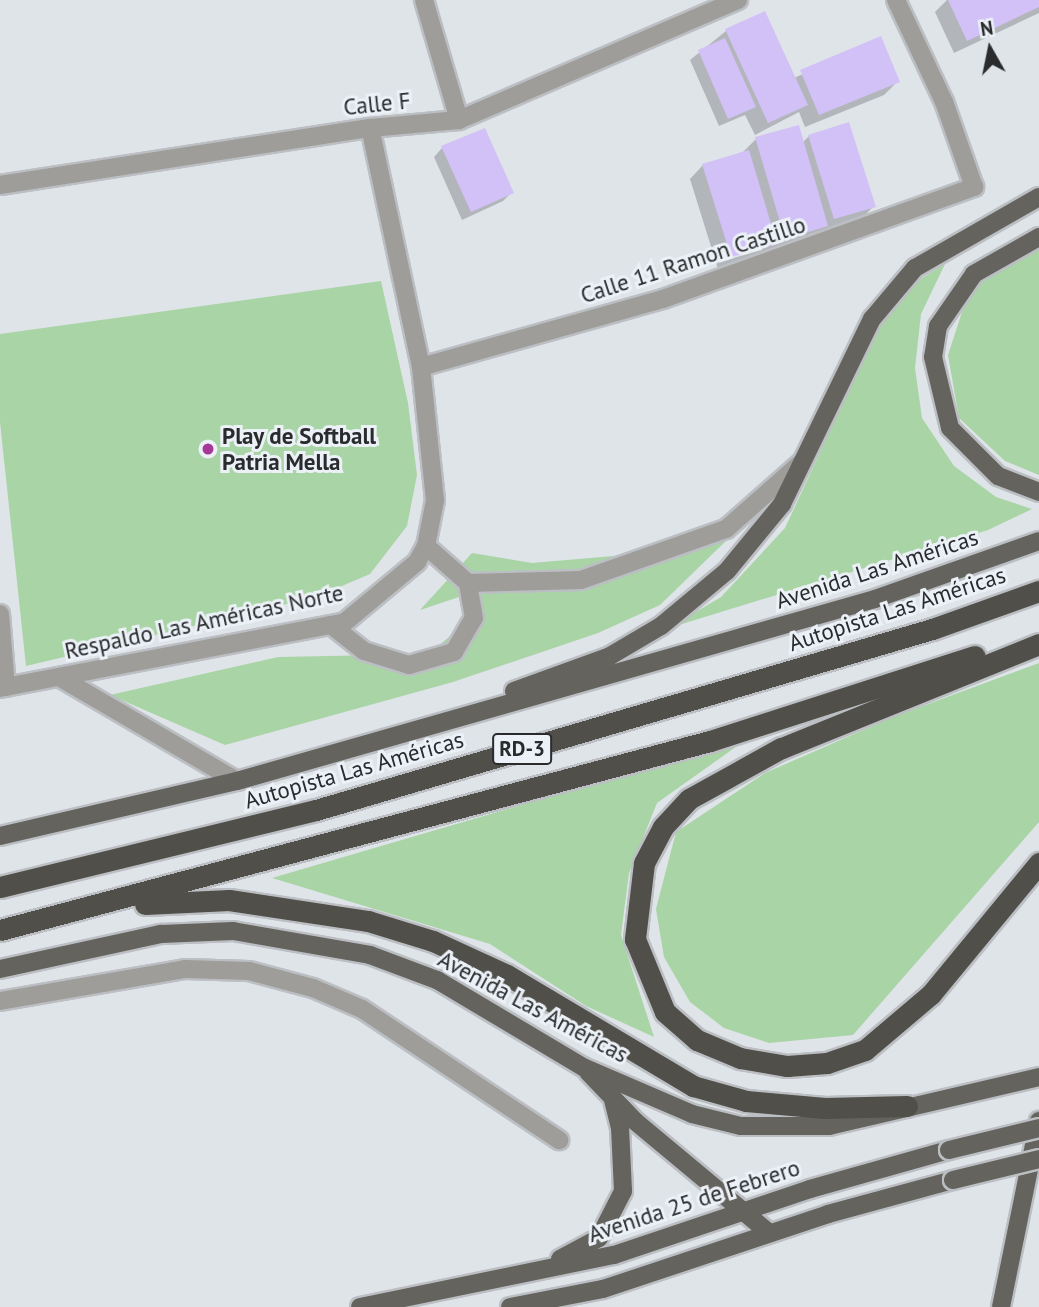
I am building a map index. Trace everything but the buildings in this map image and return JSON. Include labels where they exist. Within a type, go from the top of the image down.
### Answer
[{"type":"highway","name":"Autopista Las Américas","points":[[0,887],[316,810],[932,629],[1039,591]]},
{"type":"highway","name":"RD-3","points":[[0,930],[73,913],[710,741],[1039,636]]},
{"type":"highway","points":[[1039,644],[781,748],[689,799],[663,827],[644,863],[635,939],[665,1013],[697,1040],[763,1062],[787,1066],[827,1063],[865,1050],[931,994],[1039,863]]},
{"type":"highway","points":[[73,913],[165,901],[229,900],[368,921],[433,941],[507,975],[693,1086],[746,1101],[825,1108],[907,1106]]},
{"type":"main road","points":[[365,744],[610,656],[661,625],[727,572],[782,504],[872,319],[915,268],[1039,197]]},
{"type":"main road","points":[[1039,237],[974,274],[939,326],[933,357],[950,428],[998,476],[1039,492]]},
{"type":"main road","name":"Avenida Las Américas","points":[[0,836],[237,781],[875,599],[1039,541]]},
{"type":"main road","name":"Avenida Las Américas","points":[[0,969],[161,934],[233,932],[370,955],[437,980],[583,1067],[692,1114],[741,1126],[829,1126],[1039,1077]]},
{"type":"main road","points":[[583,1067],[613,1100],[769,1233]]},
{"type":"main road","points":[[480,1283],[573,1255],[599,1238],[623,1191],[620,1128],[613,1100]]},
{"type":"main road","points":[[1001,1307],[1039,1121]]},
{"type":"main road","name":"Avenida 25 de Febrero","points":[[360,1307],[614,1255],[743,1212],[949,1150],[1039,1128]]},
{"type":"main road","points":[[510,1307],[603,1289],[769,1233],[953,1180],[1039,1159]]},
{"type":"street","points":[[424,0],[459,120]]},
{"type":"street","name":"Calle F","points":[[0,186],[370,128],[459,120],[738,0]]},
{"type":"street","name":"Calle 11 Ramon Castillo","points":[[421,367],[663,299],[975,186],[944,102],[896,0]]},
{"type":"street","name":"Respaldo Las Américas Norte","points":[[3,687],[331,625],[369,606],[410,570],[426,547],[435,500],[421,367],[370,128]]},
{"type":"street","points":[[468,583],[580,580],[726,529],[803,462]]},
{"type":"street","points":[[331,625],[364,651],[409,664],[454,652],[474,618],[468,583],[426,547]]},
{"type":"street","points":[[0,614],[3,687]]},
{"type":"street","points":[[59,677],[237,781]]},
{"type":"street","points":[[0,1001],[186,969],[249,971],[313,988],[362,1009],[559,1140]]},
{"type":"green space","points":[[1039,250],[1039,475],[1005,461],[959,418],[948,355],[962,312],[980,282]]},
{"type":"green space","points":[[945,264],[921,314],[915,368],[922,418],[954,466],[996,497],[1032,509],[988,530],[669,628],[721,597],[785,528],[879,325],[922,278]]},
{"type":"green space","name":"Play de Softball Patria Mella","points":[[381,281],[408,403],[417,475],[407,526],[370,574],[316,597],[26,666],[0,422],[0,334]]},
{"type":"green space","points":[[749,508],[730,537],[660,605],[598,633],[453,682],[225,745],[110,695],[278,657],[429,654],[463,625],[474,592],[420,610],[472,553],[532,563],[648,553]]},
{"type":"green space","points":[[1039,663],[1039,822],[853,1035],[769,1043],[724,1028],[690,1002],[664,957],[656,909],[676,832],[765,773],[893,717]]},
{"type":"green space","points":[[747,739],[657,803],[629,873],[621,935],[654,1037],[586,1006],[490,944],[272,878]]},
{"type":"place","name":"Play de Softball Patria Mella","points":[[208,449]]}]
